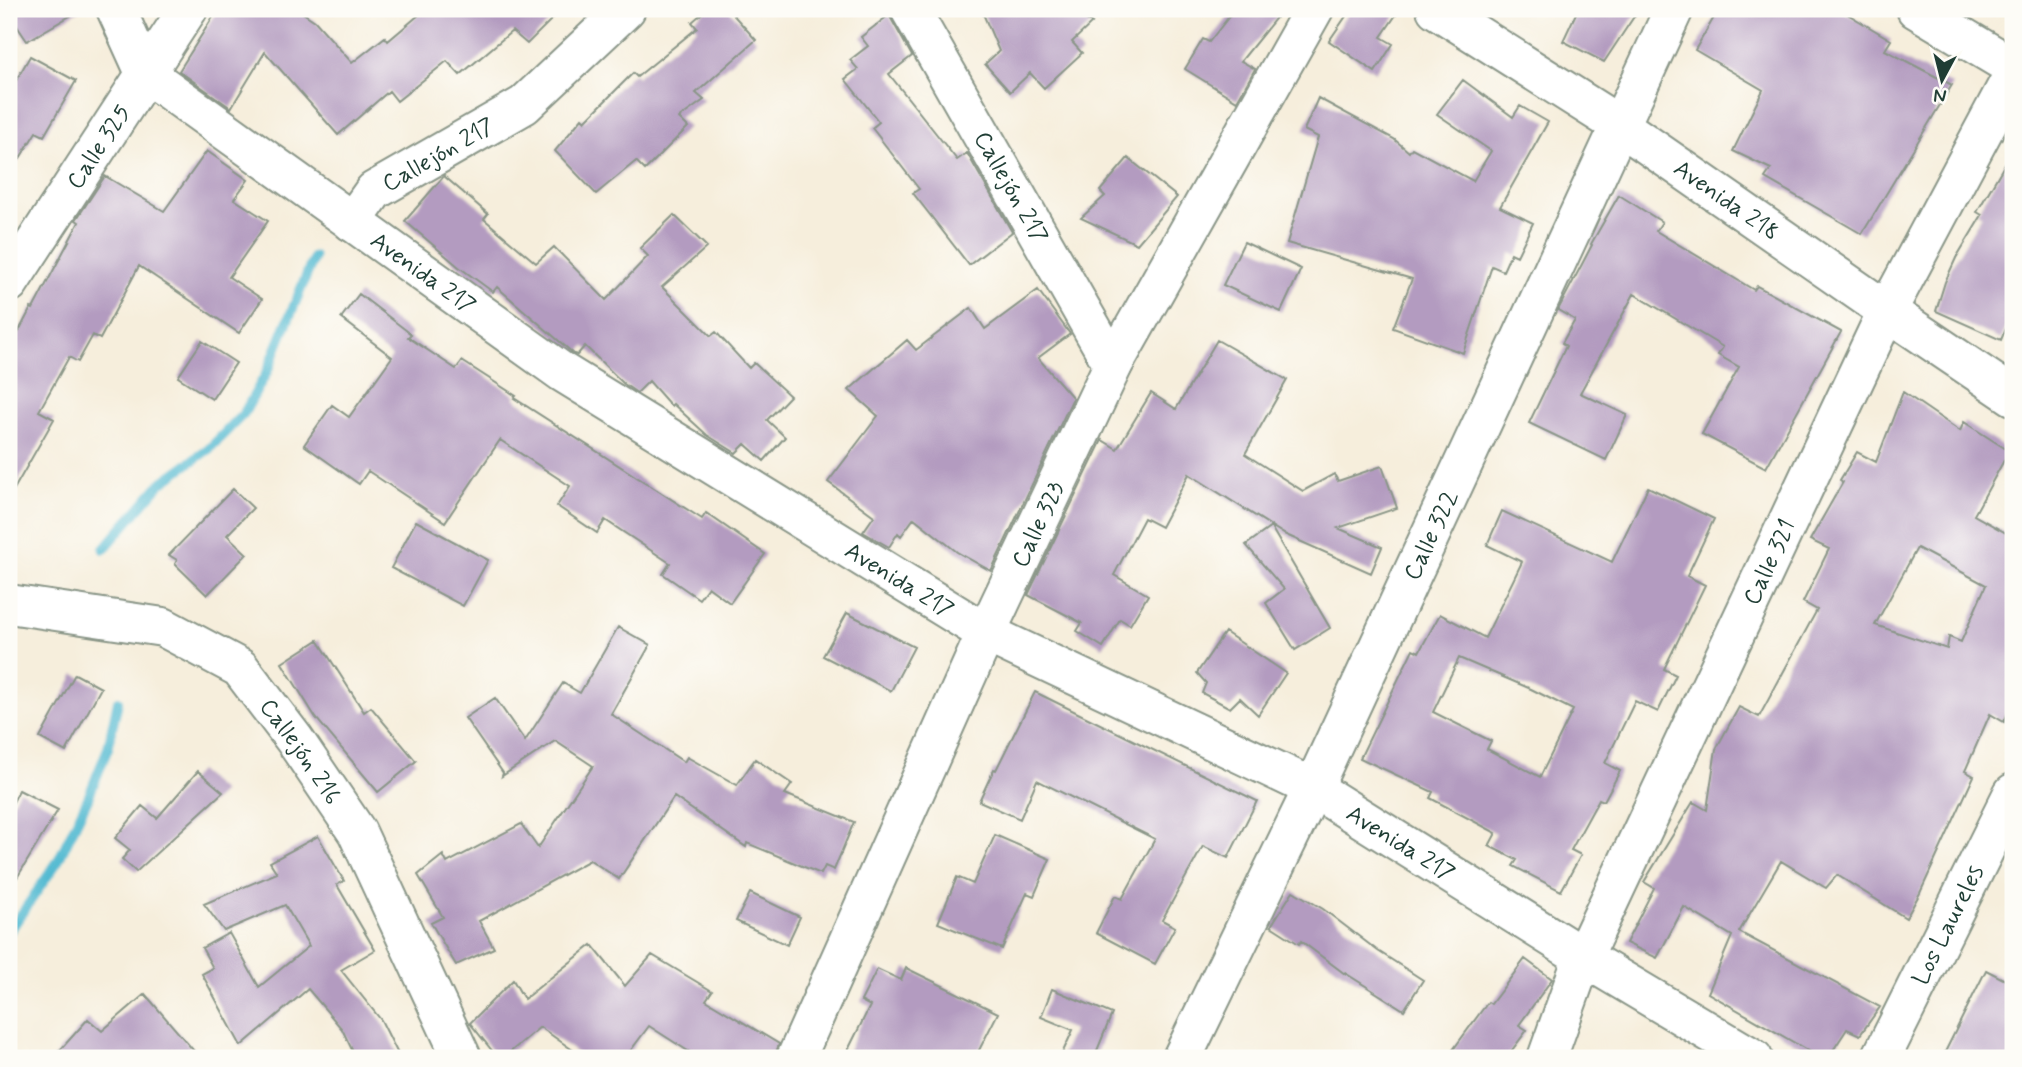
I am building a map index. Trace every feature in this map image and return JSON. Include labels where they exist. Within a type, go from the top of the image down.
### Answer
[{"type":"street","name":"Avenida 217","points":[[116,9],[145,73],[562,372],[986,634],[1314,788],[1583,957],[1753,1058]]},
{"type":"street","name":"Calle 325","points":[[9,283],[188,9]]},
{"type":"street","name":"Callejón 217","points":[[352,222],[374,191],[524,105],[626,9]]},
{"type":"street","name":"Callejón 217","points":[[910,9],[1113,365]]},
{"type":"street","name":"Calle 323","points":[[796,1058],[986,634],[1113,365],[1314,9]]},
{"type":"street","name":"Avenida 218","points":[[1436,9],[1619,125],[2013,396]]},
{"type":"street","name":"Calle 322","points":[[1182,1058],[1314,788],[1674,9]]},
{"type":"street","points":[[1916,9],[2013,67]]},
{"type":"street","name":"Calle 321","points":[[1547,1058],[1583,957],[1887,311],[2013,75]]},
{"type":"street","name":"Callejón 216","points":[[9,604],[163,627],[240,668],[357,832],[463,1058]]},
{"type":"street","name":"Los Laureles","points":[[1881,1058],[2013,793]]},
{"type":"building","points":[[9,9],[82,9],[27,41],[9,14]]},
{"type":"building","points":[[218,9],[297,9],[315,21],[352,63],[385,37],[388,41],[426,9],[562,9],[527,44],[512,31],[460,75],[447,61],[397,101],[389,91],[338,135],[265,52],[231,108],[179,71]]},
{"type":"building","points":[[707,9],[728,9],[756,40],[696,93],[704,100],[679,118],[688,127],[645,170],[636,161],[596,194],[555,151],[582,118],[585,121],[633,73],[637,77],[697,28],[692,22]]},
{"type":"building","points":[[981,9],[1068,9],[1092,23],[1072,42],[1082,53],[1044,88],[1030,73],[1010,92],[985,64],[999,51]]},
{"type":"building","points":[[1235,9],[1283,9],[1241,61],[1255,69],[1237,101],[1185,69],[1203,39],[1209,42]]},
{"type":"building","points":[[1351,9],[1400,9],[1381,37],[1393,44],[1375,72],[1329,41]]},
{"type":"building","points":[[1578,9],[1639,9],[1604,62],[1563,41]]},
{"type":"building","points":[[1719,9],[1839,9],[1891,40],[1885,50],[1952,85],[1862,234],[1765,178],[1771,169],[1733,151],[1763,90],[1695,50]]},
{"type":"building","points":[[889,15],[912,56],[889,74],[957,160],[967,153],[1012,232],[969,265],[913,193],[919,189],[872,128],[879,122],[845,79],[858,69],[850,60],[868,46],[861,37]]},
{"type":"building","points":[[30,56],[76,81],[44,136],[36,132],[9,176],[9,93]]},
{"type":"building","points":[[1463,80],[1513,117],[1520,106],[1548,122],[1500,207],[1533,223],[1517,256],[1511,253],[1503,271],[1492,266],[1463,353],[1393,328],[1412,279],[1287,243],[1318,137],[1304,130],[1318,98],[1394,139],[1409,152],[1412,148],[1473,181],[1491,151],[1437,114]]},
{"type":"building","points":[[2013,150],[2013,311],[2001,340],[1936,311],[1956,258],[1982,215],[1977,212]]},
{"type":"building","points":[[207,151],[248,180],[234,199],[268,221],[229,277],[262,299],[239,333],[139,266],[100,339],[93,335],[78,362],[69,357],[39,411],[54,419],[9,498],[9,350],[79,222],[76,220],[105,176],[164,211]]},
{"type":"building","points":[[1128,158],[1177,197],[1137,244],[1081,218],[1105,196],[1100,191]]},
{"type":"building","points":[[444,176],[488,214],[484,219],[536,263],[554,247],[606,300],[648,256],[640,248],[674,215],[707,247],[662,287],[711,336],[716,332],[749,368],[754,363],[790,396],[767,420],[785,437],[764,461],[745,444],[736,453],[707,435],[673,404],[671,406],[649,381],[637,393],[585,346],[577,355],[574,354],[497,287],[493,292],[459,267],[405,221]]},
{"type":"building","points":[[1619,195],[1662,222],[1656,231],[1754,290],[1757,286],[1841,332],[1766,468],[1702,434],[1739,367],[1718,355],[1723,347],[1634,294],[1580,393],[1627,415],[1606,460],[1529,423],[1566,346],[1562,343],[1575,320],[1558,310]]},
{"type":"building","points":[[1244,242],[1301,269],[1281,312],[1223,285]]},
{"type":"building","points":[[1038,290],[1070,334],[1038,358],[1073,398],[991,571],[957,552],[914,518],[901,536],[898,533],[889,547],[863,532],[874,516],[828,482],[878,416],[849,390],[907,340],[916,350],[971,308],[985,329]]},
{"type":"building","points":[[359,294],[411,334],[408,337],[456,369],[462,361],[516,396],[514,398],[702,519],[706,513],[765,554],[730,603],[708,587],[699,599],[663,574],[670,563],[605,520],[597,533],[557,506],[570,486],[500,440],[445,522],[368,471],[359,484],[304,445],[332,405],[349,417],[392,357],[341,318]]},
{"type":"building","points":[[1217,340],[1287,380],[1245,454],[1303,491],[1334,474],[1338,481],[1382,466],[1397,508],[1338,528],[1382,547],[1371,573],[1284,534],[1189,474],[1161,527],[1144,518],[1114,575],[1148,595],[1130,625],[1120,619],[1103,647],[1077,631],[1082,623],[1028,595],[1102,440],[1117,449],[1151,393],[1176,409]]},
{"type":"building","points":[[202,341],[236,363],[212,399],[178,377]]},
{"type":"building","points":[[1903,392],[1960,431],[1964,422],[2009,451],[1974,515],[2008,534],[2013,522],[2013,702],[2004,722],[1990,714],[1965,771],[1974,776],[1906,918],[1837,875],[1826,888],[1781,861],[1739,932],[1880,1007],[1860,1035],[1847,1029],[1828,1058],[1821,1058],[1708,993],[1732,936],[1684,907],[1657,958],[1626,943],[1654,888],[1644,882],[1693,802],[1707,810],[1716,749],[1739,707],[1759,717],[1817,610],[1803,602],[1829,549],[1810,540],[1843,482],[1840,480],[1857,452],[1876,462]],"holes":[[[1917,548],[1986,585],[1961,642],[1949,637],[1947,649],[1875,625]]]},
{"type":"building","points":[[1648,487],[1714,519],[1687,576],[1705,585],[1664,669],[1676,675],[1658,712],[1635,701],[1605,763],[1620,771],[1604,801],[1599,799],[1571,850],[1581,855],[1561,891],[1513,866],[1517,860],[1489,846],[1496,833],[1430,798],[1433,792],[1360,758],[1413,649],[1419,652],[1440,614],[1485,638],[1522,562],[1487,545],[1502,511],[1612,562]],"holes":[[[1459,658],[1573,710],[1540,777],[1487,749],[1491,741],[1433,712]]]},
{"type":"building","points":[[233,489],[253,508],[227,535],[247,554],[207,595],[175,564],[177,560],[169,555]]},
{"type":"building","points":[[416,521],[488,560],[463,606],[391,568]]},
{"type":"building","points":[[1271,527],[1330,628],[1295,650],[1266,603],[1284,589],[1246,545]]},
{"type":"building","points":[[847,613],[914,647],[891,691],[823,656]]},
{"type":"building","points":[[618,627],[650,645],[611,714],[684,762],[687,757],[737,785],[755,759],[792,784],[785,794],[854,822],[834,870],[825,866],[821,874],[747,843],[746,847],[674,797],[619,879],[590,860],[479,921],[494,948],[456,965],[431,923],[443,917],[418,875],[443,855],[447,863],[521,824],[538,848],[593,766],[555,741],[502,776],[503,773],[465,718],[495,698],[525,741],[563,683],[580,693]]},
{"type":"building","points":[[1225,632],[1286,673],[1258,715],[1240,698],[1230,708],[1202,693],[1206,683],[1197,673]]},
{"type":"building","points":[[318,640],[364,712],[371,707],[416,761],[378,792],[316,718],[282,663]]},
{"type":"building","points":[[75,674],[101,688],[66,752],[40,738]]},
{"type":"building","points":[[1035,692],[1257,801],[1228,858],[1203,846],[1162,920],[1175,927],[1155,964],[1096,933],[1115,896],[1122,899],[1155,839],[1037,780],[1020,819],[979,801]]},
{"type":"building","points":[[198,771],[223,792],[136,872],[122,859],[130,850],[115,838],[142,806],[157,818]]},
{"type":"building","points":[[19,790],[58,810],[9,891],[9,810]]},
{"type":"building","points":[[995,835],[1050,859],[1034,896],[1027,893],[1002,949],[938,923],[957,877],[973,884]]},
{"type":"building","points":[[318,836],[344,881],[337,885],[375,950],[341,970],[381,1020],[400,1058],[356,1058],[342,1029],[308,989],[241,1046],[202,974],[213,968],[202,948],[229,933],[259,987],[309,946],[285,905],[224,931],[204,904],[277,873],[270,862]]},
{"type":"building","points":[[1293,891],[1423,980],[1404,1010],[1345,974],[1301,941],[1299,944],[1271,926]]},
{"type":"building","points":[[750,893],[800,917],[787,945],[736,921]]},
{"type":"building","points":[[592,945],[625,986],[652,955],[712,991],[706,1000],[779,1044],[774,1058],[699,1058],[649,1026],[625,1058],[584,1058],[540,1027],[503,1058],[498,1058],[470,1023],[513,980],[524,999]]},
{"type":"building","points":[[1525,959],[1552,979],[1519,1025],[1527,1030],[1506,1058],[1447,1058],[1488,1002],[1491,1004]]},
{"type":"building","points":[[906,968],[998,1013],[975,1058],[844,1058],[870,1006],[861,1001],[877,969],[901,980]]},
{"type":"building","points":[[1986,970],[2013,984],[2013,1058],[1942,1058]]},
{"type":"building","points":[[1052,989],[1112,1014],[1094,1058],[1060,1058],[1073,1030],[1041,1017]]},
{"type":"building","points":[[145,994],[200,1058],[53,1058],[88,1019],[102,1031]]},
{"type":"waterway","points":[[104,549],[161,483],[209,449],[244,413],[266,374],[314,257]]},
{"type":"waterway","points":[[9,932],[58,861],[88,798],[108,748],[118,701]]}]
